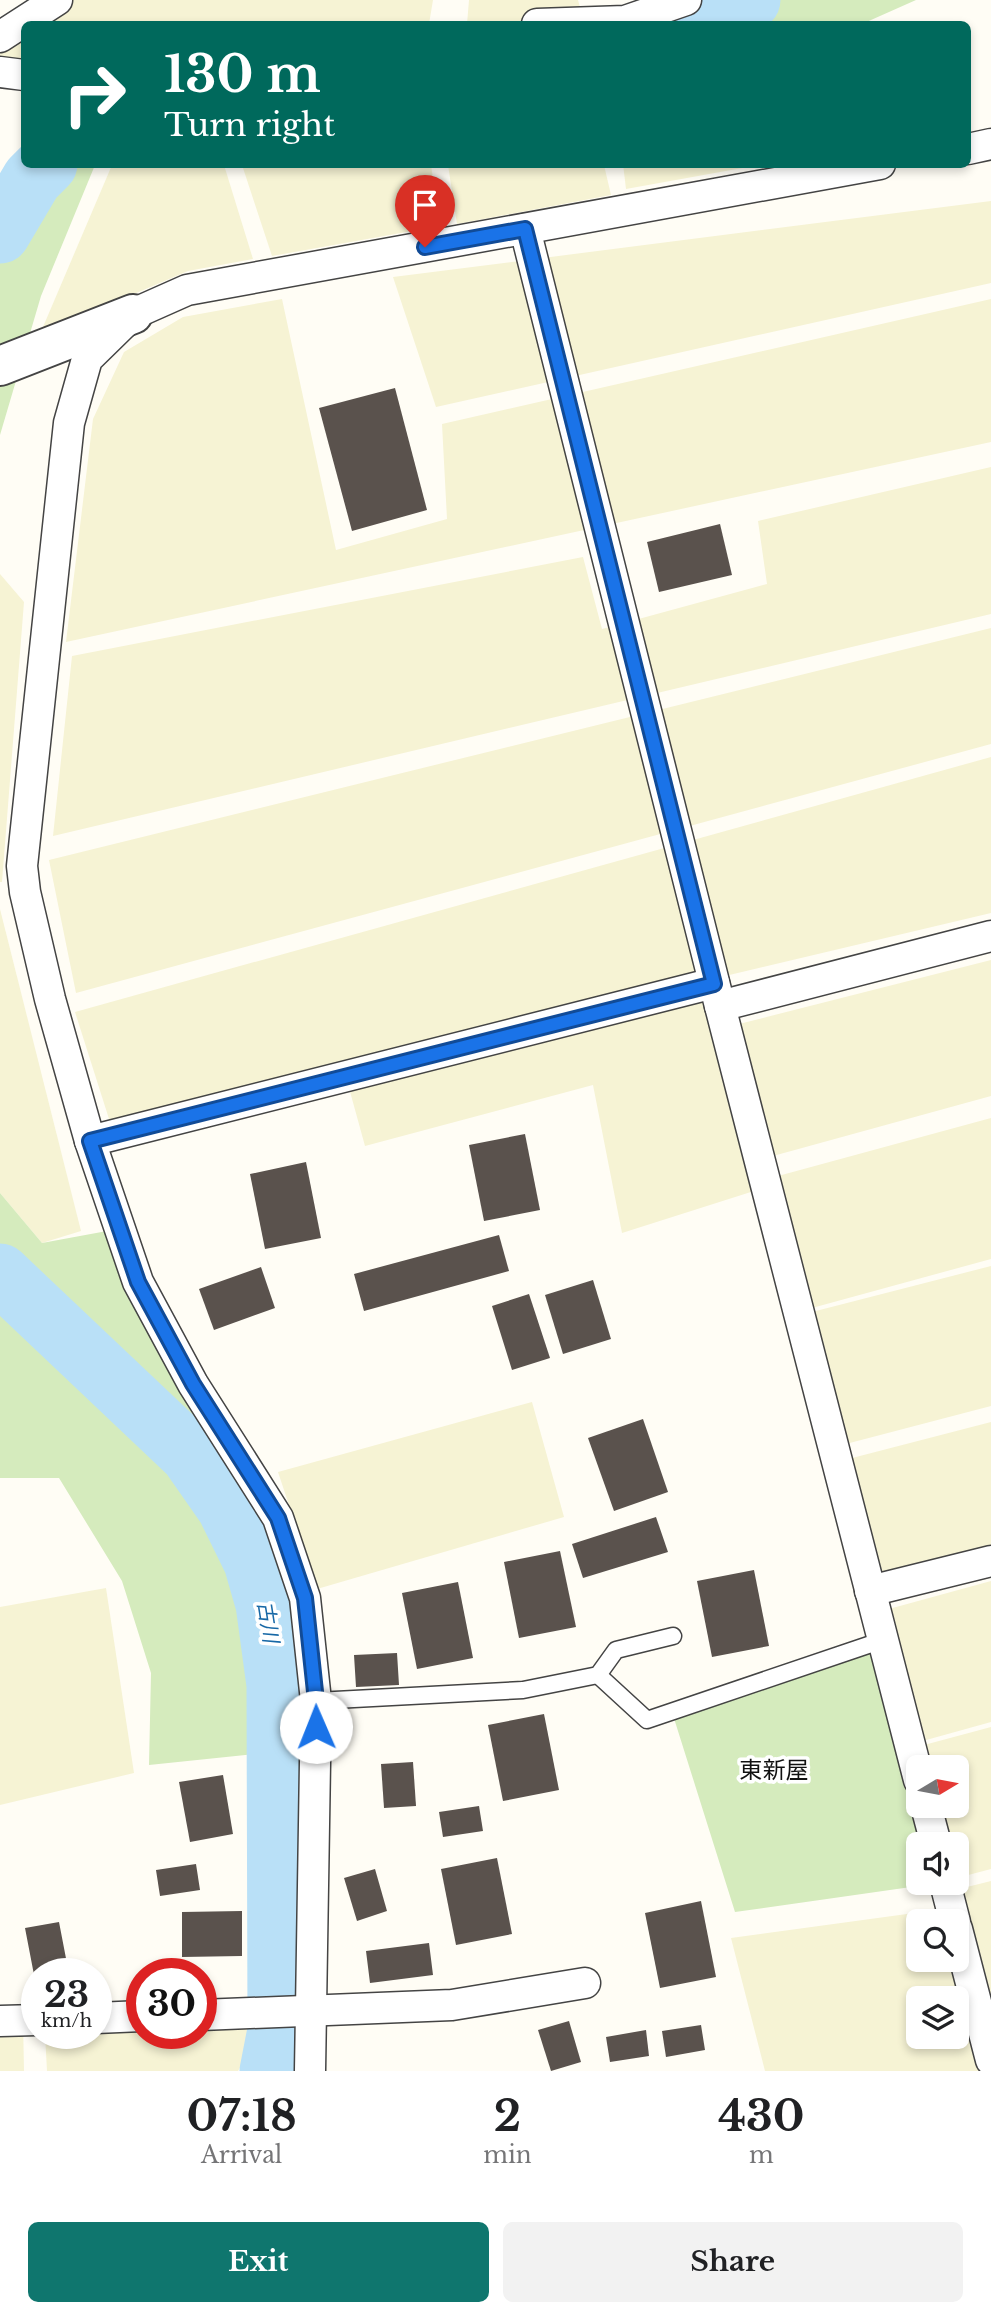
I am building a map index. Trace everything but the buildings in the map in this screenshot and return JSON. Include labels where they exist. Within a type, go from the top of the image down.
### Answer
[{"type":"street","points":[[25,21],[57,0]]},
{"type":"street","points":[[625,21],[686,0]]},
{"type":"street","points":[[0,37],[21,23]]},
{"type":"street","points":[[0,72],[21,75]]},
{"type":"street","points":[[971,148],[991,144]]},
{"type":"street","points":[[3,365],[187,290],[858,168]]},
{"type":"street","points":[[525,229],[717,995],[913,1755]]},
{"type":"street","points":[[133,314],[87,359],[69,423],[22,866],[25,892],[50,999],[90,1141],[138,1282],[193,1384],[278,1518],[305,1598],[316,1701],[307,2068]]},
{"type":"street","points":[[90,1141],[717,995],[991,936]]},
{"type":"street","points":[[870,1591],[991,1561]]},
{"type":"street","points":[[968,1972],[991,2060]]},
{"type":"street","points":[[217,2014],[452,2005],[585,1983]]},
{"type":"street","points":[[0,2021],[21,2020]]},
{"type":"lane","points":[[316,1701],[523,1690],[598,1675],[616,1650],[673,1636]]},
{"type":"lane","points":[[598,1675],[647,1720],[883,1640]]},
{"type":"shaded area","points":[[51,0],[433,0],[430,21],[21,21],[21,75],[0,72],[0,30]]},
{"type":"shaded area","points":[[469,0],[578,0],[584,21],[467,21]]},
{"type":"shaded area","points":[[111,168],[225,168],[253,259],[188,271],[40,334]]},
{"type":"shaded area","points":[[243,168],[431,168],[440,226],[272,256]]},
{"type":"shaded area","points":[[448,168],[605,168],[611,195],[457,224]]},
{"type":"shaded area","points":[[623,168],[742,168],[626,189]]},
{"type":"shaded area","points":[[991,201],[991,283],[436,407],[393,277]]},
{"type":"shaded area","points":[[282,299],[336,550],[447,519],[442,424],[991,299],[991,442],[66,642],[93,419],[124,352],[183,317]]},
{"type":"shaded area","points":[[991,467],[991,614],[53,836],[72,656],[583,557],[602,629],[767,584],[758,521]]},
{"type":"shaded area","points":[[0,574],[24,602],[2,882],[0,882]]},
{"type":"shaded area","points":[[991,628],[991,744],[76,993],[49,860]]},
{"type":"shaded area","points":[[991,757],[991,913],[110,1122],[75,1012]]},
{"type":"shaded area","points":[[0,909],[81,1231],[42,1243],[0,1193]]},
{"type":"shaded area","points":[[991,960],[991,1096],[773,1156],[739,1024]]},
{"type":"shaded area","points":[[714,983],[754,1191],[622,1233],[593,1085],[365,1146],[346,1077]]},
{"type":"shaded area","points":[[991,1118],[991,1259],[812,1308],[778,1176]]},
{"type":"shaded area","points":[[991,1266],[991,1406],[842,1445],[808,1313]]},
{"type":"shaded area","points":[[532,1402],[564,1517],[317,1589],[278,1472]]},
{"type":"shaded area","points":[[991,1422],[991,1560],[863,1596],[829,1464]]},
{"type":"shaded area","points":[[991,1581],[991,1722],[901,1747],[867,1615]]},
{"type":"shaded area","points":[[106,1588],[134,1773],[0,1805],[0,1607]]},
{"type":"shaded area","points":[[991,1727],[991,1869],[969,1875],[969,1832],[919,1832],[915,1818],[970,1818],[970,1755],[906,1755],[906,1783],[898,1752]]},
{"type":"shaded area","points":[[991,1881],[991,2022],[969,1957],[969,1909],[944,1909],[951,1908],[948,1895],[969,1895],[969,1886]]},
{"type":"shaded area","points":[[906,1914],[906,1972],[963,1972],[966,1986],[906,1986],[906,2049],[969,2049],[969,2004],[981,2071],[765,2071],[731,1938]]},
{"type":"shaded area","points":[[251,2013],[245,2059],[238,2071],[47,2071],[46,2049],[112,2049],[112,2017],[126,2017],[126,2049],[217,2049],[217,2014]]},
{"type":"shaded area","points":[[21,2020],[24,2071],[0,2071],[0,2021]]},
{"type":"green space","points":[[673,0],[916,0],[869,21],[555,21]]},
{"type":"green space","points":[[21,160],[21,168],[94,168],[41,296],[0,435],[0,185]]},
{"type":"green space","points":[[0,1193],[42,1243],[107,1231],[220,1427],[307,1612],[309,2011],[251,2013],[255,1754],[149,1765],[151,1673],[122,1581],[59,1478],[0,1478]]},
{"type":"green space","points":[[883,1640],[906,1755],[906,1818],[919,1818],[922,1832],[906,1832],[906,1888],[735,1912],[672,1712]]},
{"type":"waterway","name":"古川","points":[[698,21],[750,0]]},
{"type":"waterway","name":"古川","points":[[0,233],[32,179],[43,168]]},
{"type":"waterway","name":"古川","points":[[0,1274],[190,1454],[227,1507],[254,1562],[266,1604],[277,1685],[278,2030],[270,2071]]},
{"type":"district","name":"東新屋","points":[[774,1770]]},
{"type":"route","points":[[316,1727],[316,1701],[305,1598],[278,1518],[193,1384],[138,1282],[90,1141],[714,984],[525,229],[425,247]]}]
